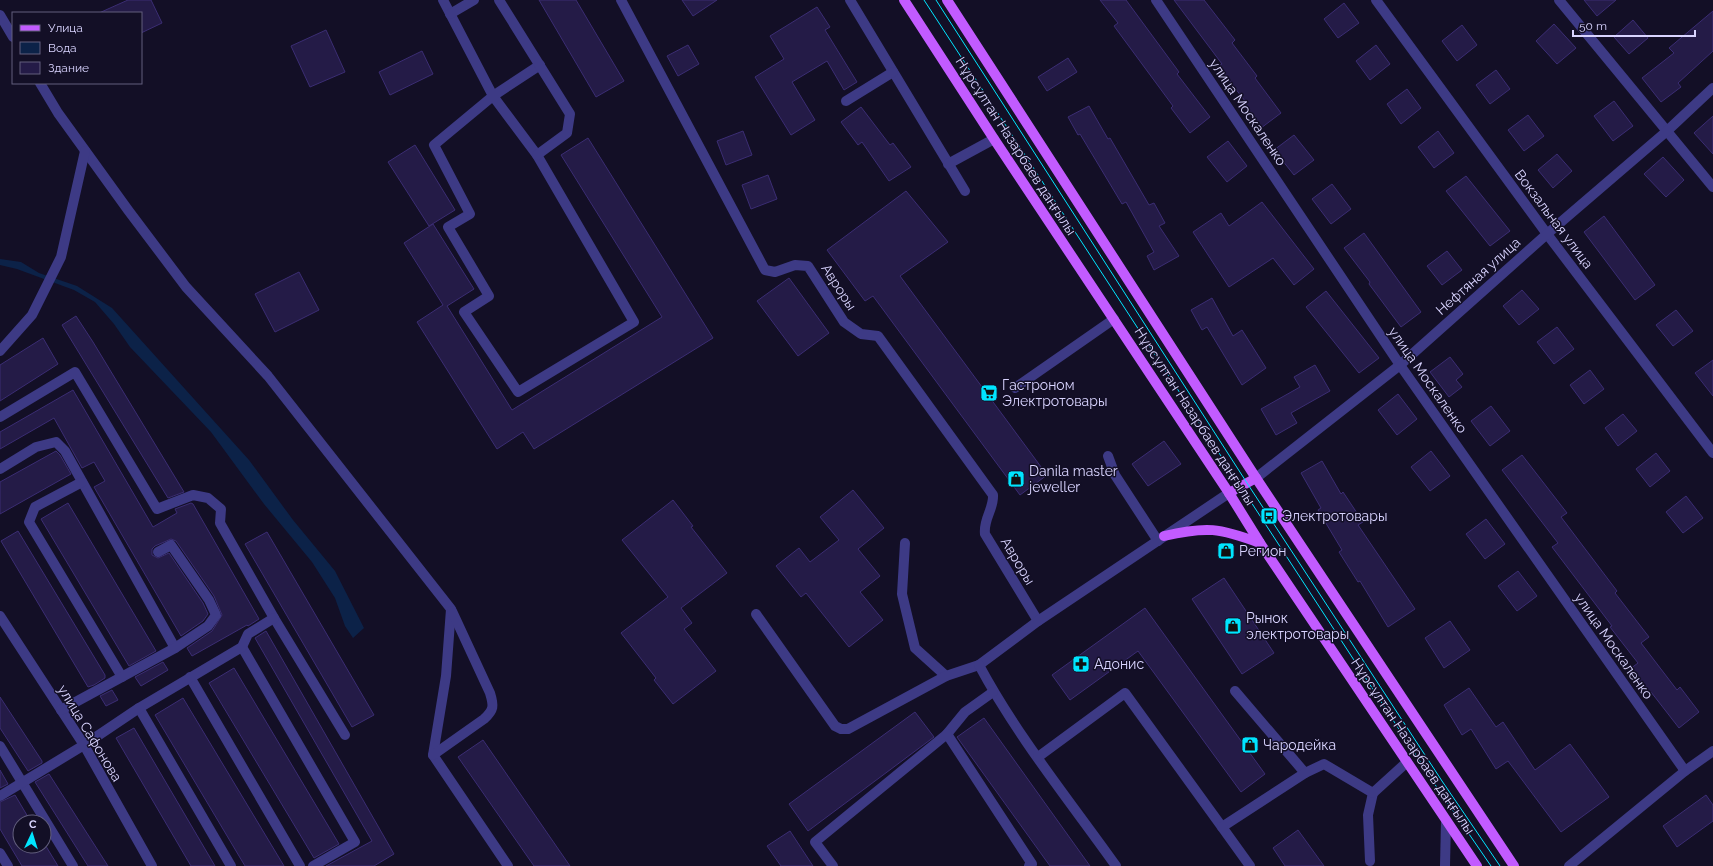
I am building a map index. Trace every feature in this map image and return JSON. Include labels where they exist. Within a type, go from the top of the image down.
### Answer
[{"type":"main road","name":"Нұрсұлтан Назарбаев даңғылы","points":[[904,0],[994,139],[1229,493],[1260,543],[1477,866]]},
{"type":"main road","name":"Нұрсұлтан Назарбаев даңғылы","points":[[947,0],[1256,478],[1514,866]]},
{"type":"main road","points":[[1229,493],[1256,478]]},
{"type":"main road","points":[[1161,538],[1190,530],[1214,529],[1260,543]]},
{"type":"street","points":[[443,0],[493,96],[537,156],[634,322],[518,392],[464,312],[490,296],[448,227],[470,214],[434,145],[493,96],[540,65]]},
{"type":"street","points":[[450,14],[474,0]]},
{"type":"street","points":[[499,0],[570,114],[567,133],[537,156]]},
{"type":"street","name":"Авроры","points":[[621,0],[765,270],[775,272],[795,265],[808,266],[844,322],[861,334],[878,336],[993,495],[994,504],[984,523],[985,534],[1038,621]]},
{"type":"street","points":[[850,0],[965,191]]},
{"type":"street","name":"улица Москаленко","points":[[1156,0],[1400,365],[1685,771]]},
{"type":"street","name":"Вокзальная улица","points":[[1376,0],[1547,234],[1713,454]]},
{"type":"street","points":[[1559,0],[1713,187]]},
{"type":"street","points":[[0,15],[12,35]]},
{"type":"street","points":[[846,101],[893,72]]},
{"type":"street","points":[[41,84],[58,113],[186,287],[268,376],[451,609],[493,704],[491,713],[484,719],[433,755]]},
{"type":"street","name":"Нефтяная улица","points":[[1256,478],[1400,365],[1547,234],[1667,131],[1713,88]]},
{"type":"street","points":[[948,164],[994,139]]},
{"type":"street","points":[[0,351],[32,315],[44,293],[60,257],[85,150]]},
{"type":"street","points":[[1015,388],[1114,319]]},
{"type":"street","points":[[0,417],[75,372],[157,509],[193,495],[208,498],[221,509],[220,523],[274,618],[345,734]]},
{"type":"street","points":[[0,469],[36,447],[56,442],[65,451],[175,648]]},
{"type":"street","points":[[1108,456],[1115,475],[1161,538]]},
{"type":"street","points":[[82,482],[36,507],[28,522],[122,677]]},
{"type":"street","points":[[756,614],[835,726],[841,730],[848,729],[946,676],[979,665],[1038,621],[1229,493]]},
{"type":"street","points":[[905,543],[902,594],[916,648],[946,676]]},
{"type":"street","points":[[61,710],[175,648],[208,626],[216,615],[209,600],[171,545],[158,552]]},
{"type":"street","points":[[451,609],[446,676],[433,755],[508,866]]},
{"type":"street","name":"улица Сафонова","points":[[0,616],[84,745],[152,866]]},
{"type":"street","points":[[0,796],[84,745],[139,708],[242,647],[248,634],[274,618]]},
{"type":"street","points":[[242,647],[355,842],[314,866]]},
{"type":"street","points":[[979,665],[994,692],[1038,757],[1116,866]]},
{"type":"street","points":[[190,677],[300,866]]},
{"type":"street","points":[[1235,691],[1305,773]]},
{"type":"street","points":[[833,866],[815,842],[947,734],[965,712],[994,692]]},
{"type":"street","points":[[1038,757],[1125,693],[1250,866]]},
{"type":"street","points":[[139,708],[231,866]]},
{"type":"street","points":[[947,734],[1032,864],[1029,866]]},
{"type":"street","points":[[0,746],[73,866]]},
{"type":"street","points":[[1569,866],[1685,771],[1713,751]]},
{"type":"street","points":[[1370,861],[1368,814],[1372,792],[1407,762]]},
{"type":"street","points":[[1222,827],[1305,773],[1324,764],[1372,792]]},
{"type":"street","points":[[1445,866],[1446,821]]},
{"type":"street","points":[[0,852],[8,866]]},
{"type":"water","points":[[0,259],[21,262],[39,273],[77,286],[112,308],[249,460],[293,520],[335,571],[364,628],[353,638],[345,626],[335,598],[312,562],[264,504],[211,432],[130,347],[114,324],[95,302],[74,290],[17,269],[0,265]]},
{"type":"building","points":[[128,0],[151,0],[162,23],[142,33],[142,12],[101,12]]},
{"type":"building","points":[[539,0],[576,0],[624,81],[596,97]]},
{"type":"building","points":[[682,0],[717,0],[693,16]]},
{"type":"building","points":[[1100,0],[1126,0],[1179,72],[1177,74],[1210,117],[1190,133],[1171,108],[1173,106],[1114,26],[1118,23]]},
{"type":"building","points":[[1174,0],[1204,0],[1235,40],[1232,43],[1257,76],[1255,78],[1281,113],[1261,128],[1242,103],[1245,101],[1218,66],[1222,64]]},
{"type":"building","points":[[1584,0],[1616,0],[1597,16]]},
{"type":"building","points":[[1344,3],[1359,23],[1338,38],[1324,19]]},
{"type":"building","points":[[817,7],[830,27],[825,30],[857,82],[844,90],[827,61],[792,82],[815,120],[791,135],[755,77],[784,59],[770,36]]},
{"type":"building","points":[[1713,11],[1713,51],[1678,83],[1681,87],[1661,102],[1642,78],[1674,53],[1669,48]]},
{"type":"building","points":[[1633,20],[1648,38],[1629,54],[1614,37]]},
{"type":"building","points":[[1554,24],[1576,48],[1557,64],[1536,41]]},
{"type":"building","points":[[1462,25],[1477,45],[1457,61],[1442,41]]},
{"type":"building","points":[[326,30],[345,72],[310,87],[291,46]]},
{"type":"building","points":[[688,45],[699,64],[678,76],[667,56]]},
{"type":"building","points":[[1376,45],[1390,64],[1370,80],[1356,61]]},
{"type":"building","points":[[422,51],[433,74],[390,95],[379,72]]},
{"type":"building","points":[[1068,58],[1077,72],[1047,91],[1038,77]]},
{"type":"building","points":[[1496,70],[1510,89],[1490,104],[1476,85]]},
{"type":"building","points":[[1407,89],[1421,108],[1401,124],[1387,104]]},
{"type":"building","points":[[1614,101],[1633,126],[1613,141],[1594,116]]},
{"type":"building","points":[[1089,106],[1108,139],[1110,138],[1149,205],[1154,203],[1165,223],[1159,226],[1179,256],[1154,270],[1147,256],[1154,252],[1126,202],[1122,204],[1080,134],[1078,135],[1068,117]]},
{"type":"building","points":[[861,107],[890,145],[893,143],[911,167],[889,181],[862,142],[858,145],[841,122]]},
{"type":"building","points":[[1528,115],[1544,136],[1524,151],[1508,130]]},
{"type":"building","points":[[1713,116],[1713,154],[1694,133]]},
{"type":"building","points":[[743,131],[752,155],[726,165],[717,141]]},
{"type":"building","points":[[1438,131],[1454,153],[1434,168],[1418,147]]},
{"type":"building","points":[[1294,135],[1314,160],[1294,175],[1274,150]]},
{"type":"building","points":[[588,138],[713,338],[534,449],[523,432],[497,449],[417,322],[443,305],[404,243],[433,224],[474,289],[447,306],[512,410],[662,317],[561,155]]},
{"type":"building","points":[[1228,141],[1247,166],[1227,182],[1207,157]]},
{"type":"building","points":[[415,145],[455,210],[429,226],[388,162]]},
{"type":"building","points":[[1557,154],[1572,171],[1553,188],[1538,170]]},
{"type":"building","points":[[1663,157],[1684,180],[1666,197],[1644,174]]},
{"type":"building","points":[[768,175],[777,199],[751,209],[742,185]]},
{"type":"building","points":[[1466,176],[1510,231],[1490,246],[1446,191]]},
{"type":"building","points":[[1332,184],[1351,209],[1331,224],[1312,199]]},
{"type":"building","points":[[906,191],[948,242],[900,276],[1047,475],[1020,495],[873,296],[865,301],[827,250]]},
{"type":"building","points":[[1262,202],[1314,269],[1294,285],[1273,258],[1229,287],[1193,232],[1221,213],[1229,226]]},
{"type":"building","points":[[1604,216],[1655,285],[1635,300],[1584,232]]},
{"type":"building","points":[[1364,233],[1421,312],[1401,327],[1344,248]]},
{"type":"building","points":[[1447,251],[1462,270],[1442,285],[1427,266]]},
{"type":"building","points":[[299,272],[319,310],[275,332],[255,294]]},
{"type":"building","points":[[789,278],[829,333],[798,356],[757,301]]},
{"type":"building","points":[[1522,290],[1539,309],[1519,325],[1503,306]]},
{"type":"building","points":[[1326,291],[1379,358],[1359,373],[1306,307]]},
{"type":"building","points":[[1212,298],[1233,336],[1242,330],[1266,368],[1242,385],[1207,327],[1202,330],[1191,310]]},
{"type":"building","points":[[1676,310],[1693,331],[1673,346],[1656,325]]},
{"type":"building","points":[[76,316],[184,492],[168,498],[62,325]]},
{"type":"building","points":[[1557,327],[1574,349],[1554,364],[1537,342]]},
{"type":"building","points":[[43,338],[58,364],[0,401],[0,365]]},
{"type":"building","points":[[1450,357],[1463,374],[1456,380],[1462,387],[1449,397],[1430,372]]},
{"type":"building","points":[[1713,360],[1713,396],[1695,373]]},
{"type":"building","points":[[1315,365],[1330,391],[1291,413],[1297,423],[1276,435],[1261,409],[1300,387],[1294,377]]},
{"type":"building","points":[[1590,370],[1604,389],[1584,404],[1570,385]]},
{"type":"building","points":[[73,390],[153,527],[177,513],[175,509],[191,503],[193,504],[259,619],[192,656],[187,648],[212,631],[222,615],[214,596],[176,541],[171,539],[155,546],[152,549],[152,555],[158,558],[169,553],[203,603],[208,614],[203,621],[181,636],[94,487],[105,481],[94,462],[82,468],[54,418],[0,449],[0,432]]},
{"type":"building","points":[[1398,394],[1417,419],[1397,435],[1378,410]]},
{"type":"building","points":[[1491,406],[1510,431],[1490,446],[1471,421]]},
{"type":"building","points":[[1623,414],[1637,431],[1618,446],[1605,428]]},
{"type":"building","points":[[1164,441],[1181,464],[1148,486],[1132,464]]},
{"type":"building","points":[[56,451],[71,474],[0,514],[0,482]]},
{"type":"building","points":[[1431,451],[1450,476],[1430,491],[1411,467]]},
{"type":"building","points":[[1656,453],[1670,471],[1650,487],[1636,469]]},
{"type":"building","points":[[1522,455],[1567,513],[1561,517],[1617,591],[1615,593],[1649,637],[1641,643],[1677,690],[1680,687],[1699,712],[1679,728],[1651,692],[1649,694],[1630,669],[1638,663],[1552,547],[1558,543],[1502,470]]},
{"type":"building","points":[[1322,461],[1341,494],[1343,492],[1363,522],[1358,525],[1415,609],[1388,627],[1360,581],[1358,582],[1339,552],[1342,550],[1318,510],[1321,508],[1301,473]]},
{"type":"building","points":[[853,490],[884,528],[858,549],[880,576],[860,592],[883,620],[849,647],[806,593],[801,597],[776,566],[799,548],[810,562],[839,540],[820,517]]},
{"type":"building","points":[[1686,496],[1703,518],[1683,533],[1666,512]]},
{"type":"building","points":[[673,500],[693,526],[691,527],[727,573],[681,608],[692,623],[684,629],[716,671],[673,704],[654,680],[656,678],[621,633],[668,597],[622,540]]},
{"type":"building","points":[[68,503],[156,651],[129,666],[41,519]]},
{"type":"building","points":[[1486,519],[1505,544],[1485,559],[1466,534]]},
{"type":"building","points":[[18,531],[105,675],[105,678],[94,685],[88,687],[1,541]]},
{"type":"building","points":[[267,532],[374,715],[352,727],[245,544]]},
{"type":"building","points":[[1518,571],[1537,596],[1517,611],[1498,586]]},
{"type":"building","name":"Рынок электротовары","points":[[1224,578],[1274,653],[1242,674],[1192,599]]},
{"type":"building","points":[[1145,608],[1265,774],[1241,792],[1138,651],[1070,700],[1052,675]]},
{"type":"building","points":[[1450,621],[1470,650],[1444,668],[1425,638]]},
{"type":"building","points":[[266,631],[394,854],[374,866],[326,866],[372,841],[255,638]]},
{"type":"building","points":[[163,662],[168,670],[141,686],[135,677]]},
{"type":"building","points":[[234,668],[339,844],[314,858],[209,683]]},
{"type":"building","points":[[1469,688],[1496,727],[1503,722],[1535,770],[1570,744],[1609,797],[1561,832],[1508,761],[1496,769],[1471,729],[1462,735],[1444,705]]},
{"type":"building","points":[[112,690],[118,700],[106,706],[100,696]]},
{"type":"building","points":[[0,697],[42,761],[42,763],[28,771],[0,728]]},
{"type":"building","points":[[183,698],[284,866],[245,866],[155,715]]},
{"type":"building","points":[[915,712],[934,737],[808,831],[789,804]]},
{"type":"building","points":[[984,718],[1090,866],[1050,866],[957,737]]},
{"type":"building","points":[[134,728],[215,866],[191,866],[116,738]]},
{"type":"building","points":[[483,740],[570,866],[534,866],[458,757]]},
{"type":"building","points":[[0,770],[8,784],[0,788]]},
{"type":"building","points":[[49,774],[108,866],[88,866],[35,782]]},
{"type":"building","points":[[15,795],[26,814],[12,814],[12,849],[0,829],[0,802]]},
{"type":"building","points":[[1706,795],[1713,805],[1713,821],[1677,847],[1663,826]]},
{"type":"building","points":[[1298,830],[1324,866],[1285,866],[1273,848]]},
{"type":"building","points":[[790,831],[813,866],[781,866],[767,846]]},
{"type":"building","points":[[15,854],[51,854],[58,866],[22,866]]},
{"type":"tram line","points":[[924,0],[1436,786],[1491,866]]},
{"type":"tram line","points":[[936,0],[1247,483],[1442,781],[1500,866]]},
{"type":"place","name":"Гастроном Электротовары","points":[[989,393]]},
{"type":"place","name":"Danila master jeweller","points":[[1016,479]]},
{"type":"place","name":"Электротовары","points":[[1269,516]]},
{"type":"place","name":"Регион","points":[[1226,551]]},
{"type":"place","name":"Рынок электротовары","points":[[1233,626]]},
{"type":"place","name":"Адонис","points":[[1081,664]]},
{"type":"place","name":"Чародейка","points":[[1250,745]]}]
